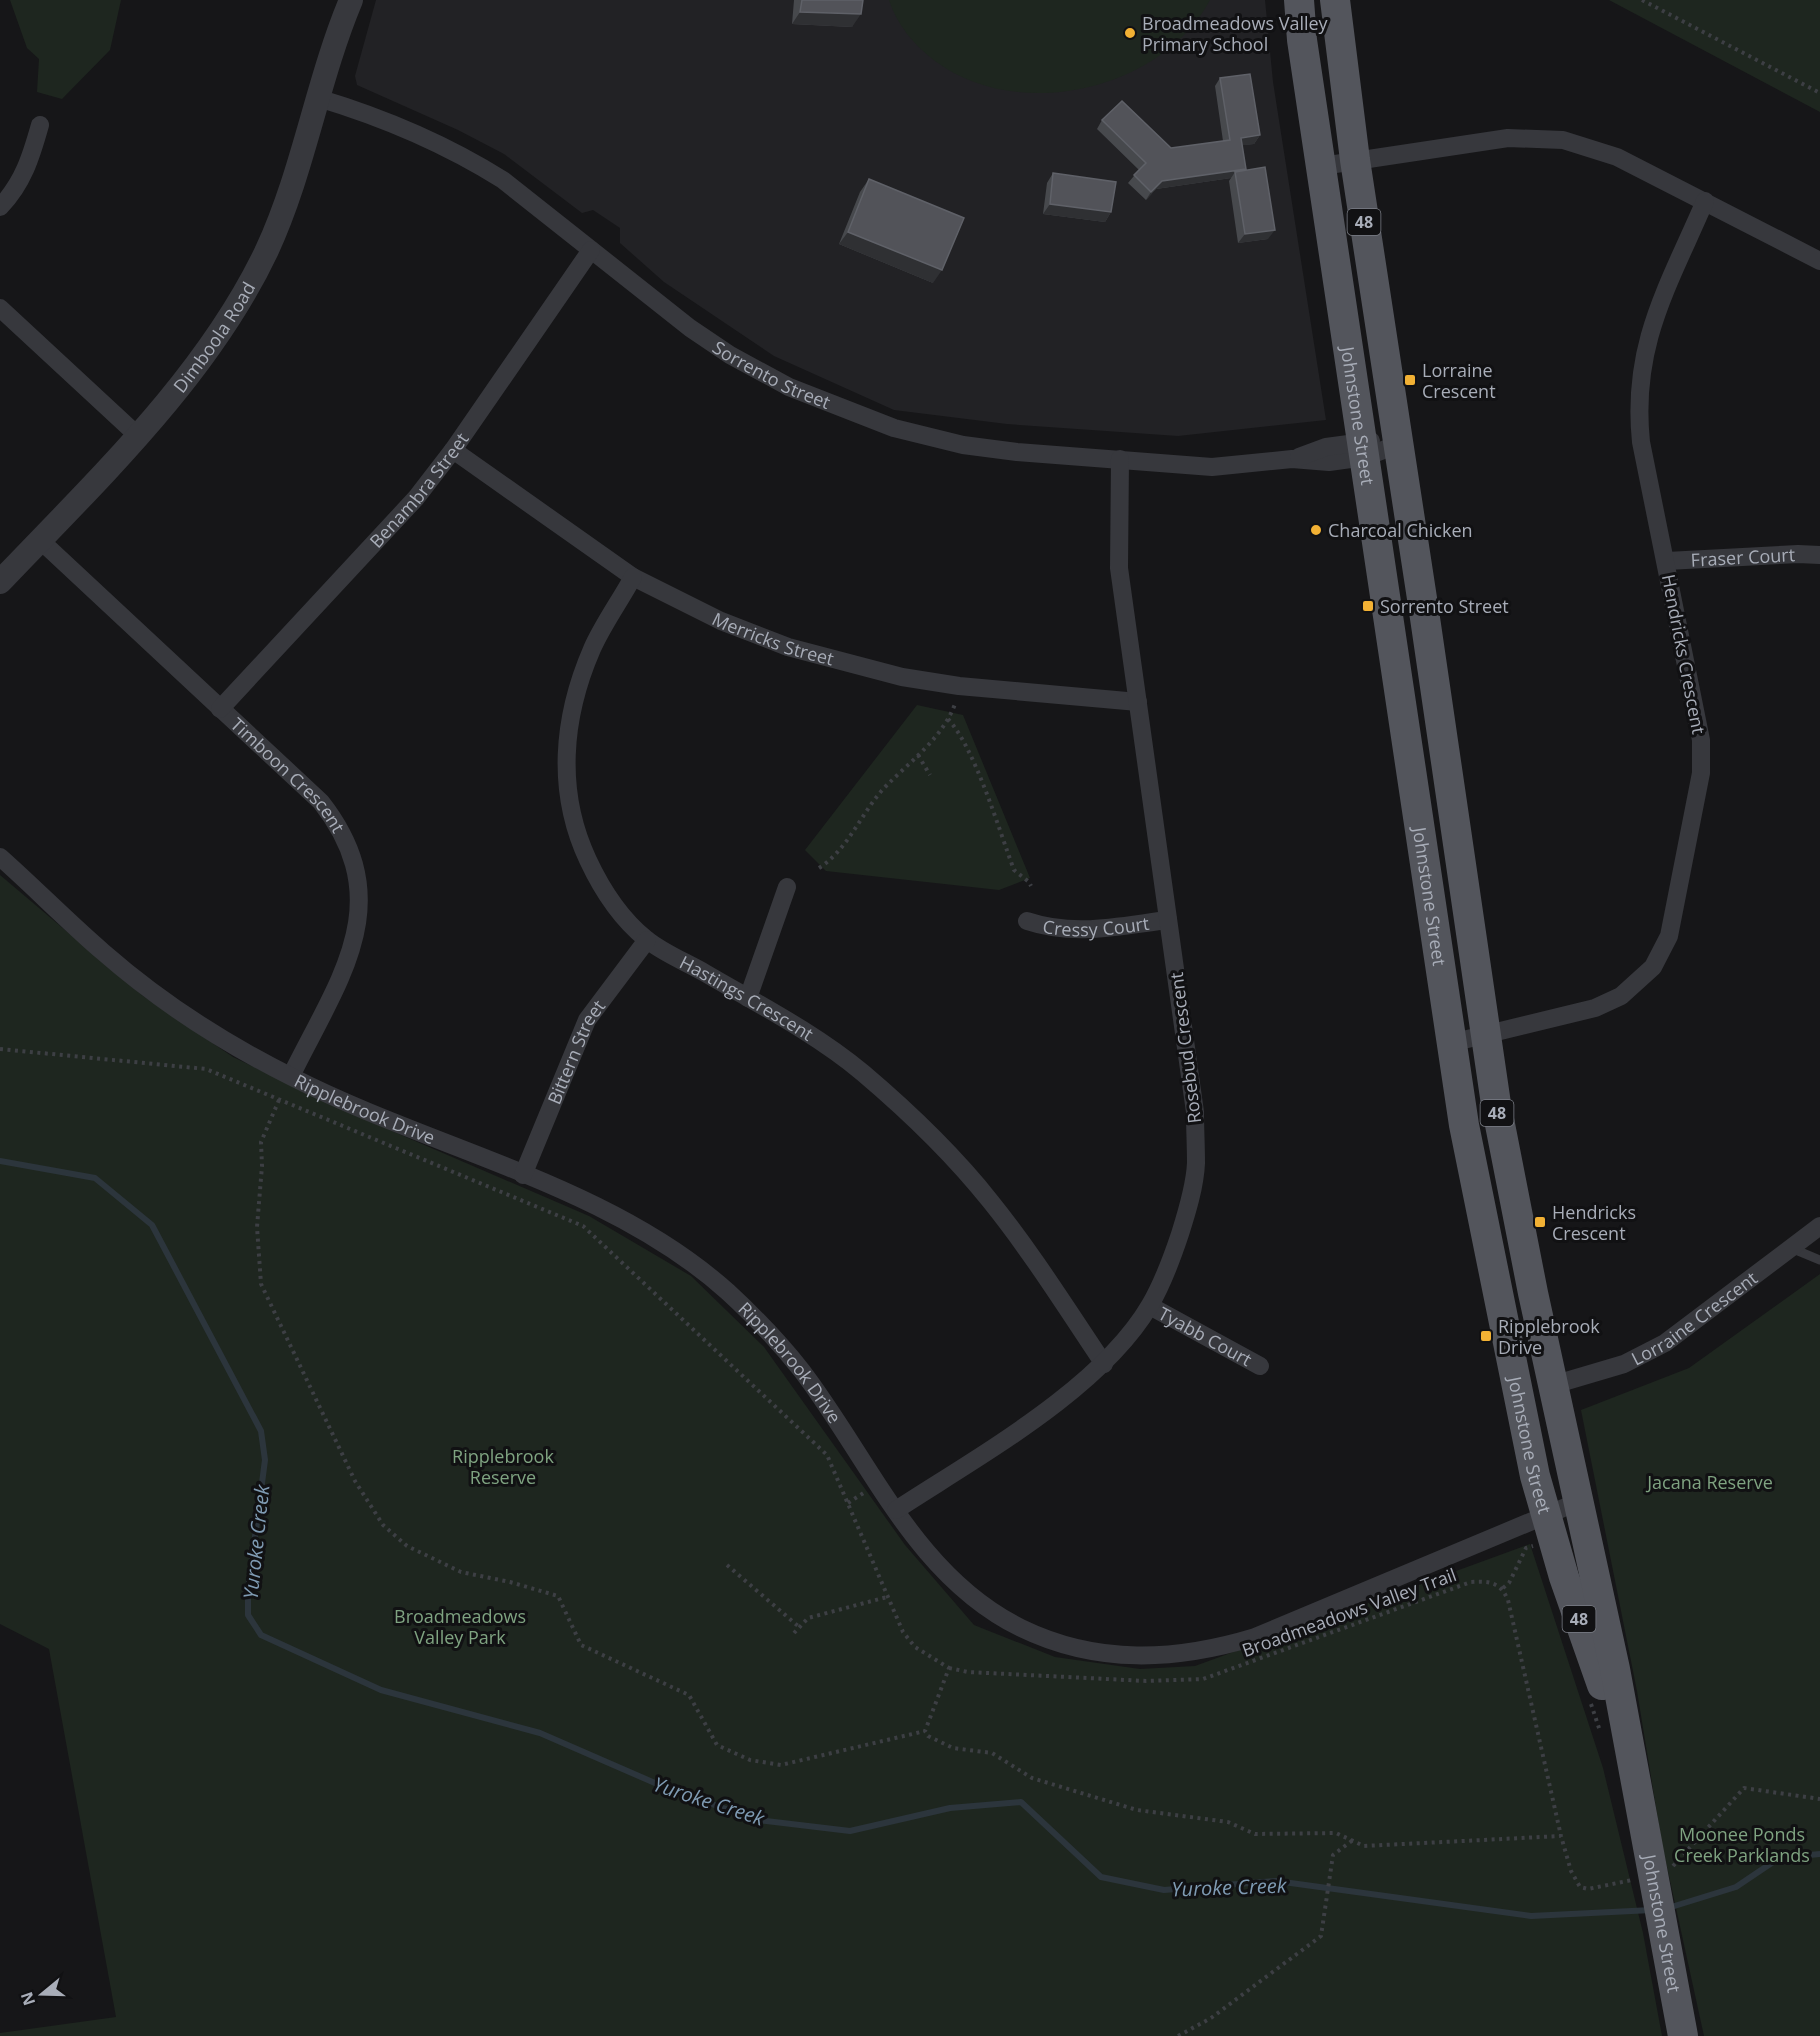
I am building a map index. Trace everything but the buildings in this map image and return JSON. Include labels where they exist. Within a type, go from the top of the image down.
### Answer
[{"type":"main road","name":"Johnstone Street","points":[[1299,0],[1302,40],[1451,1043],[1534,1476],[1564,1577],[1633,1776]]},
{"type":"main road","name":"Johnstone Street","points":[[1335,0],[1355,160],[1485,1035],[1520,1228],[1580,1502],[1683,2036]]},
{"type":"street","name":"Dimboola Road","points":[[336,37],[338,0]]},
{"type":"street","name":"Dimboola Road","points":[[0,582],[137,435],[195,369],[219,336],[246,291],[289,197],[336,37],[351,0]]},
{"type":"street","name":"Sorrento Street","points":[[318,98],[374,115],[469,159],[503,180],[690,328],[730,355],[789,387],[832,406],[894,428],[963,445],[1017,452],[1212,466],[1292,459],[1329,462],[1364,448],[1399,444]]},
{"type":"street","points":[[0,207],[14,193],[25,174],[40,125]]},
{"type":"street","points":[[1322,166],[1508,138],[1540,137],[1563,140],[1617,157],[1820,261]]},
{"type":"street","name":"Hendricks Crescent","points":[[1451,1043],[1595,1008],[1621,996],[1637,984],[1653,967],[1669,936],[1701,773],[1701,740],[1667,561],[1641,442],[1637,409],[1639,376],[1655,314],[1705,201]]},
{"type":"street","name":"Benambra Street","points":[[220,709],[396,521],[453,450],[591,250]]},
{"type":"street","points":[[0,308],[137,435]]},
{"type":"street","name":"Merricks Street","points":[[453,450],[633,577],[721,621],[788,647],[902,677],[959,686],[1138,702]]},
{"type":"street","name":"Rosebud Crescent","points":[[896,1510],[1019,1428],[1104,1364],[1150,1306],[1177,1244],[1186,1216],[1196,1165],[1195,1112],[1119,568],[1120,459]]},
{"type":"street","name":"Timboon Crescent","points":[[40,540],[321,802],[347,841],[359,881],[357,932],[350,955],[291,1077]]},
{"type":"street","name":"Fraser Court","points":[[1667,561],[1798,554],[1820,555]]},
{"type":"street","name":"Hastings Crescent","points":[[633,577],[593,647],[570,712],[566,777],[570,810],[581,845],[598,881],[620,914],[647,940],[811,1036],[859,1070],[946,1151],[1007,1224],[1104,1364]]},
{"type":"street","name":"Ripplebrook Drive","points":[[0,857],[104,954],[216,1035],[291,1077],[357,1107],[606,1209],[685,1257],[727,1291],[769,1333],[802,1371],[896,1510],[942,1571],[990,1610],[1052,1641],[1086,1651],[1148,1658],[1218,1648],[1255,1636],[1468,1550],[1546,1514],[1580,1502]]},
{"type":"street","points":[[748,998],[787,887]]},
{"type":"street","name":"Cressy Court","points":[[1027,921],[1050,928],[1075,931],[1168,920]]},
{"type":"street","name":"Bittern Street","points":[[523,1175],[587,1020],[647,940]]},
{"type":"street","name":"Lorraine Crescent","points":[[1553,1385],[1624,1364],[1651,1351],[1820,1226]]},
{"type":"street","name":"Tyabb Court","points":[[1150,1306],[1260,1366]]},
{"type":"lane","points":[[1791,1248],[1820,1260]]},
{"type":"path","points":[[1642,0],[1820,93]]},
{"type":"path","points":[[819,868],[848,840],[886,786],[918,755],[948,719],[956,704]]},
{"type":"path","points":[[948,719],[957,728],[971,756],[1014,870],[1031,886]]},
{"type":"path","points":[[918,755],[930,775]]},
{"type":"path","points":[[279,1100],[261,1142],[262,1166],[257,1227],[261,1284],[355,1481],[383,1526],[407,1546],[461,1572],[510,1582],[558,1596],[581,1645],[689,1695],[717,1745],[750,1760],[782,1765],[925,1731]]},
{"type":"path","points":[[727,1565],[798,1626]]},
{"type":"path","name":"Broadmeadows Valley Trail","points":[[949,1668],[968,1672],[1146,1682],[1203,1679],[1471,1582],[1490,1581],[1503,1588],[1508,1600],[1561,1836]]},
{"type":"path","points":[[794,1633],[798,1626],[808,1618],[887,1597]]},
{"type":"path","points":[[1178,2036],[1211,2018],[1321,1936],[1332,1855],[1353,1840]]},
{"type":"shaded area","points":[[376,0],[1265,0],[1273,82],[1326,420],[1178,436],[1007,424],[894,410],[774,356],[664,282],[620,243],[620,228],[593,210],[582,213],[504,154],[458,130],[357,85],[355,76]]},
{"type":"green space","points":[[10,0],[121,0],[110,50],[62,99],[37,92],[39,59],[27,48]]},
{"type":"green space","points":[[889,0],[1210,0],[1188,31],[1158,57],[1123,76],[1085,88],[1046,93],[1006,90],[969,80],[935,61],[907,34]]},
{"type":"green space","points":[[1609,0],[1820,0],[1820,112]]},
{"type":"green space","points":[[917,705],[963,715],[1030,878],[999,890],[826,871],[805,850]]},
{"type":"green space","name":"Broadmeadows Valley Park","points":[[0,875],[143,996],[233,1057],[341,1109],[589,1216],[691,1276],[764,1347],[905,1545],[974,1625],[1055,1657],[1140,1669],[1195,1666],[1530,1544],[1603,1768],[1643,1933],[1662,2036],[0,2036],[0,2033],[116,2017],[49,1649],[0,1624]]},
{"type":"green space","name":"Jacana Reserve","points":[[1820,1274],[1820,2036],[1704,2036],[1662,1844],[1637,1691],[1581,1410],[1689,1368]]},
{"type":"waterway","name":"Yuroke Creek","points":[[0,1161],[95,1178],[152,1225],[261,1431],[265,1460],[248,1590],[248,1615],[261,1635],[381,1690],[540,1733],[671,1790],[758,1820],[850,1831],[950,1808],[1021,1802],[1101,1877],[1164,1890],[1276,1881],[1531,1916],[1652,1910]]},
{"type":"waterway","name":"Yuroke Creek","points":[[1668,1908],[1736,1887],[1779,1858],[1820,1854]]},
{"type":"place","name":"Broadmeadows Valley Primary School","points":[[1130,33]]},
{"type":"place","name":"Lorraine Crescent","points":[[1410,380]]},
{"type":"place","name":"Charcoal Chicken","points":[[1316,530]]},
{"type":"place","name":"Sorrento Street","points":[[1368,606]]},
{"type":"place","name":"Hendricks Crescent","points":[[1540,1222]]},
{"type":"place","name":"Ripplebrook Drive","points":[[1486,1336]]},
{"type":"park label","name":"Ripplebrook Reserve","points":[[503,1466]]},
{"type":"park label","name":"Moonee Ponds Creek Parklands","points":[[1742,1844]]}]
